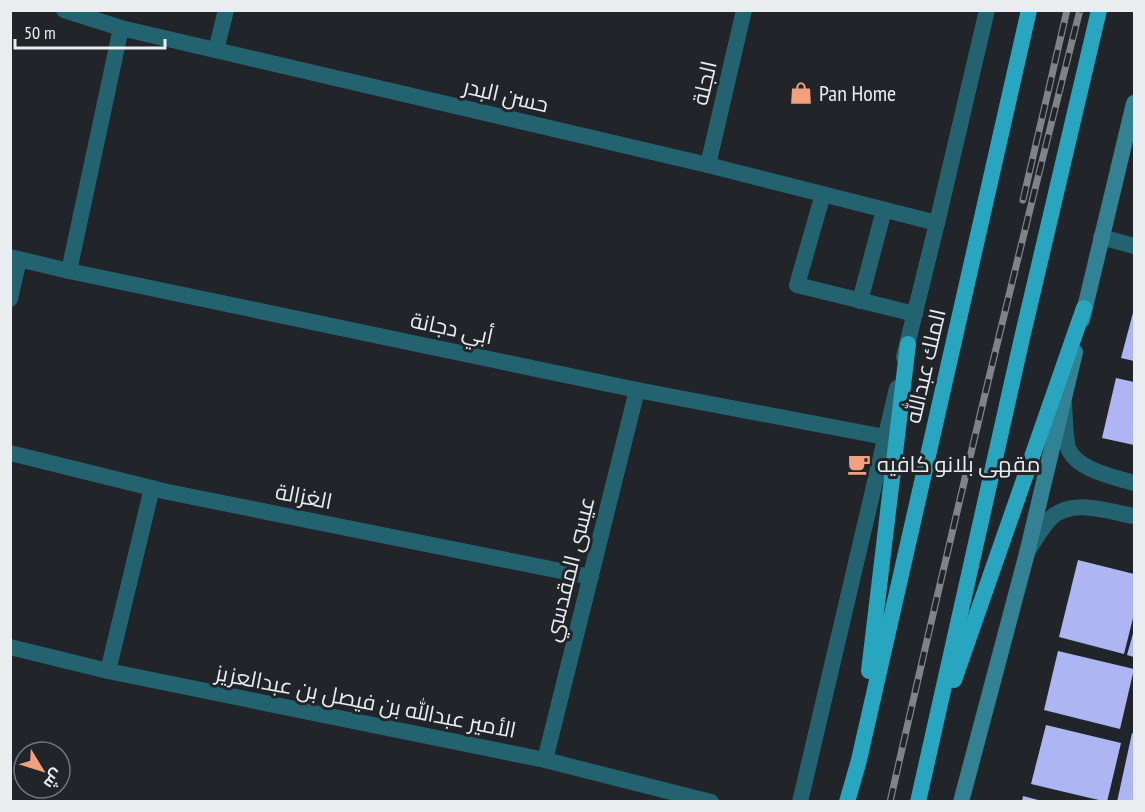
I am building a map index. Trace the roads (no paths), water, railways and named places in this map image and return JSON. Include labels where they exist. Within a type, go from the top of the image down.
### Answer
[{"type":"highway","name":"الملك عبدالله","points":[[847,801],[859,760],[1029,10]]},
{"type":"highway","points":[[918,801],[1019,350],[1099,10]]},
{"type":"highway","points":[[928,754],[1084,308]]},
{"type":"highway","points":[[859,760],[908,344]]},
{"type":"main road","points":[[961,801],[1027,553],[1134,103]]},
{"type":"street","name":"حسن البدر","points":[[64,10],[121,28],[708,165],[937,223]]},
{"type":"street","points":[[216,50],[226,10]]},
{"type":"street","name":"الجلة","points":[[708,165],[744,10]]},
{"type":"street","points":[[800,801],[987,10]]},
{"type":"street","points":[[69,271],[121,28]]},
{"type":"street","points":[[823,194],[797,285],[915,314]]},
{"type":"street","points":[[860,301],[884,210]]},
{"type":"street","points":[[1101,237],[1134,246]]},
{"type":"street","points":[[10,298],[15,258]]},
{"type":"street","name":"أبي دجانة","points":[[15,258],[637,390],[885,437]]},
{"type":"street","name":"عيسى المقدسي","points":[[545,760],[637,390]]},
{"type":"street","points":[[1064,402],[1068,449],[1075,459],[1090,469],[1134,483]]},
{"type":"street","name":"الغزالة","points":[[10,453],[152,488],[591,577]]},
{"type":"street","points":[[108,671],[152,488]]},
{"type":"street","points":[[1027,553],[1051,518],[1064,509],[1079,506],[1134,516]]},
{"type":"street","name":"الأمير عبدالله بن فيصل بن عبدالعزيز","points":[[10,647],[108,671],[545,760],[711,801]]},
{"type":"railway","points":[[1023,200],[1067,10]]},
{"type":"railway","points":[[890,802],[982,405],[1080,10]]},
{"type":"place","name":"Pan Home","points":[[801,93]]},
{"type":"place","name":"مقهى بلانو كافيه","points":[[859,464]]}]
